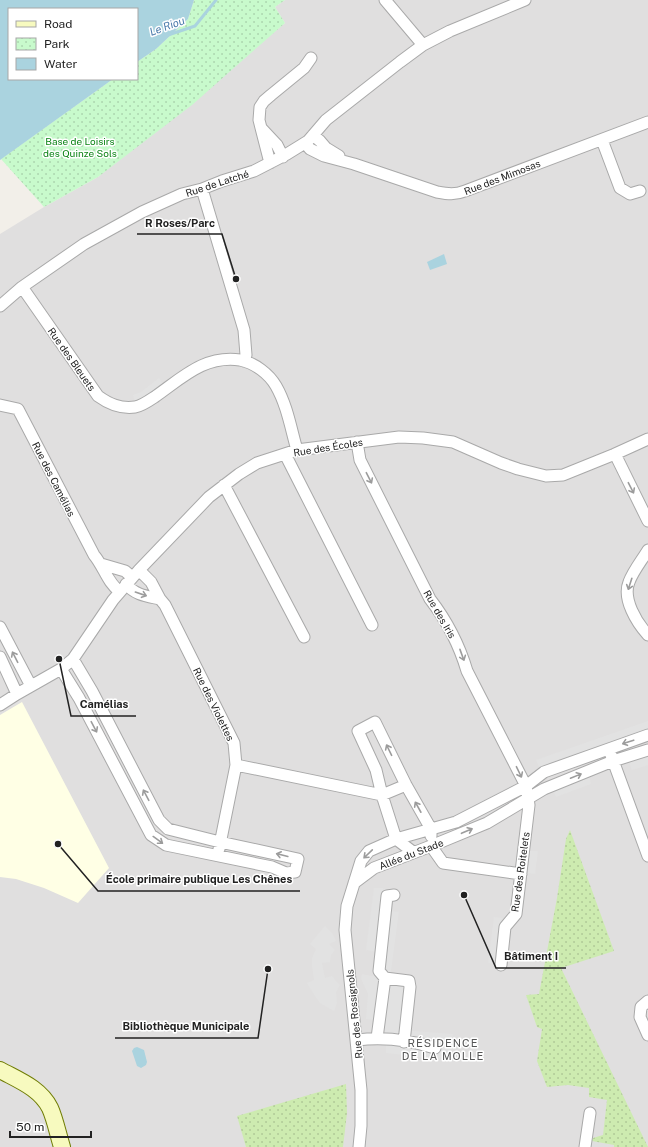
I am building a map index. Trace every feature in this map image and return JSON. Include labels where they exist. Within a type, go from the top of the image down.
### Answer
[{"type":"street","points":[[385,0],[424,45]]},
{"type":"street","name":"Rue de Latché","points":[[0,306],[22,287],[84,244],[163,202],[182,194],[202,189],[254,171],[283,157],[305,143],[326,120],[424,45],[450,31],[525,0]]},
{"type":"street","points":[[270,163],[263,139],[259,113],[264,101],[304,68],[311,58]]},
{"type":"street","name":"Rue des Mimosas","points":[[305,143],[310,149],[324,156],[354,164],[449,195],[456,194],[648,122]]},
{"type":"street","points":[[262,129],[277,145],[283,157]]},
{"type":"street","name":"Rue des Mimosas","points":[[313,135],[326,148],[354,164]]},
{"type":"street","points":[[602,140],[620,188],[630,194],[640,191]]},
{"type":"street","points":[[202,189],[244,330],[246,355],[244,361],[256,366],[276,385],[283,400],[297,450]]},
{"type":"street","name":"Rue des Bleuets","points":[[22,287],[98,396],[108,403],[120,407],[136,407],[147,402],[205,363],[229,359],[244,361]]},
{"type":"street","name":"Rue des Camélias","points":[[0,405],[18,409],[94,555],[101,564],[107,578],[114,588],[129,581]]},
{"type":"street","name":"Rue des Écoles","points":[[0,705],[61,669],[73,659],[113,600],[129,581],[209,497],[239,474],[258,463],[297,450],[399,437],[423,438],[453,442],[518,469],[546,476],[563,475],[648,439]]},
{"type":"street","name":"Rue des Iris","points":[[357,442],[360,460],[430,599],[443,616],[462,653],[467,671],[526,786],[528,799]]},
{"type":"street","points":[[284,454],[372,625]]},
{"type":"street","points":[[615,454],[648,521]]},
{"type":"street","points":[[224,485],[304,637]]},
{"type":"street","points":[[648,550],[628,582],[627,593],[634,617],[648,635]]},
{"type":"street","points":[[101,564],[120,569],[129,581],[131,590],[137,594],[160,599]]},
{"type":"street","name":"Rue des Violettes","points":[[129,581],[152,582],[234,743],[236,765],[217,856]]},
{"type":"street","points":[[0,628],[31,686]]},
{"type":"street","points":[[0,657],[17,694]]},
{"type":"street","points":[[61,669],[79,698],[151,835],[166,845],[272,867],[286,873],[295,872],[298,859],[168,829],[159,820],[92,691],[73,659]]},
{"type":"street","points":[[413,852],[396,839],[376,770],[358,731],[375,722],[406,785],[431,829],[431,846],[443,864],[521,874]]},
{"type":"street","name":"Allée du Stade","points":[[354,883],[361,861],[369,851],[396,839],[456,822],[526,786],[544,772],[648,735]]},
{"type":"street","points":[[608,748],[648,856]]},
{"type":"street","points":[[109,756],[121,749]]},
{"type":"street","name":"Allée du Stade","points":[[354,883],[374,868],[487,823],[544,789],[613,761],[648,750]]},
{"type":"street","points":[[236,765],[382,795],[406,785]]},
{"type":"street","name":"Rue des Roitelets","points":[[501,965],[505,927],[516,914],[529,805],[528,799]]},
{"type":"street","name":"Rue des Rossignols","points":[[354,883],[347,906],[345,930],[361,1090],[361,1126],[359,1147]]},
{"type":"street","points":[[394,895],[387,896],[379,971],[385,978],[409,981],[410,987],[404,1042]]},
{"type":"street","points":[[377,1038],[385,978]]},
{"type":"street","points":[[648,1001],[641,1006],[640,1017],[648,1035]]},
{"type":"street","points":[[357,1040],[377,1038],[435,1048]]},
{"type":"street","points":[[0,1070],[31,1087],[42,1096],[50,1108],[62,1147]]},
{"type":"street","points":[[585,1147],[590,1113]]},
{"type":"shaded area","points":[[285,0],[648,0],[648,1147],[0,1147],[0,234],[44,207],[98,177],[285,23],[275,7]]},
{"type":"shaded area","points":[[159,378],[163,385],[146,397],[135,402],[133,395],[141,392]]},
{"type":"shaded area","points":[[22,702],[109,868],[78,903],[44,888],[16,879],[0,877],[0,715]]},
{"type":"shaded area","points":[[648,721],[648,730],[540,769],[536,760]]},
{"type":"shaded area","points":[[648,756],[648,765],[632,770],[629,762]]},
{"type":"shaded area","points":[[589,776],[591,784],[556,797],[553,790]]},
{"type":"shaded area","points":[[530,851],[538,851],[535,874],[527,873]]},
{"type":"shaded area","points":[[374,888],[383,888],[391,911],[399,912],[391,972],[384,971],[388,985],[406,987],[401,1030],[453,1034],[450,1055],[441,1054],[440,1059],[386,1053],[386,1044],[375,1020],[366,1019],[368,994],[361,979],[362,974],[373,976],[376,952],[366,950]]},
{"type":"shaded area","points":[[494,917],[503,918],[497,964],[488,963]]},
{"type":"shaded area","points":[[325,926],[332,933],[336,941],[329,944],[335,950],[331,955],[330,962],[322,963],[325,978],[332,976],[340,985],[336,992],[337,1003],[334,1011],[320,1003],[307,983],[314,980],[312,958],[316,949],[310,944]]},
{"type":"green space","name":"Base de Loisirs des Quinze Sols","points":[[194,0],[285,0],[275,7],[285,23],[192,105],[98,177],[44,207],[1,159],[112,80],[138,80],[138,61],[156,49],[188,19]]},
{"type":"green space","points":[[570,830],[614,951],[561,968],[648,1147],[614,1147],[614,1145],[592,1141],[593,1138],[603,1135],[607,1100],[589,1097],[589,1088],[568,1085],[547,1087],[537,1061],[542,1029],[537,1027],[526,995],[539,994],[557,898],[566,839]]},
{"type":"green space","points":[[346,1084],[347,1113],[343,1147],[246,1147],[237,1116]]},
{"type":"water","points":[[0,0],[194,0],[188,19],[156,49],[138,61],[138,8],[8,8],[8,80],[112,80],[0,160]]},
{"type":"water","points":[[444,254],[447,264],[430,270],[427,262]]},
{"type":"water","points":[[137,1047],[144,1050],[147,1062],[146,1065],[141,1068],[137,1066],[132,1051]]},
{"type":"waterway","name":"Le Riou","points":[[168,35],[195,26],[216,0]]},
{"type":"place","name":"R Roses/Parc","points":[[236,279]]},
{"type":"place","name":"Camélias","points":[[59,659]]},
{"type":"place","name":"École primaire publique Les Chênes","points":[[58,844]]},
{"type":"place","name":"Bâtiment I","points":[[464,895]]},
{"type":"place","name":"Bibliothèque Municipale","points":[[268,969]]},
{"type":"district","name":"RÉSIDENCE DE LA MOLLE","points":[[443,1049]]}]
